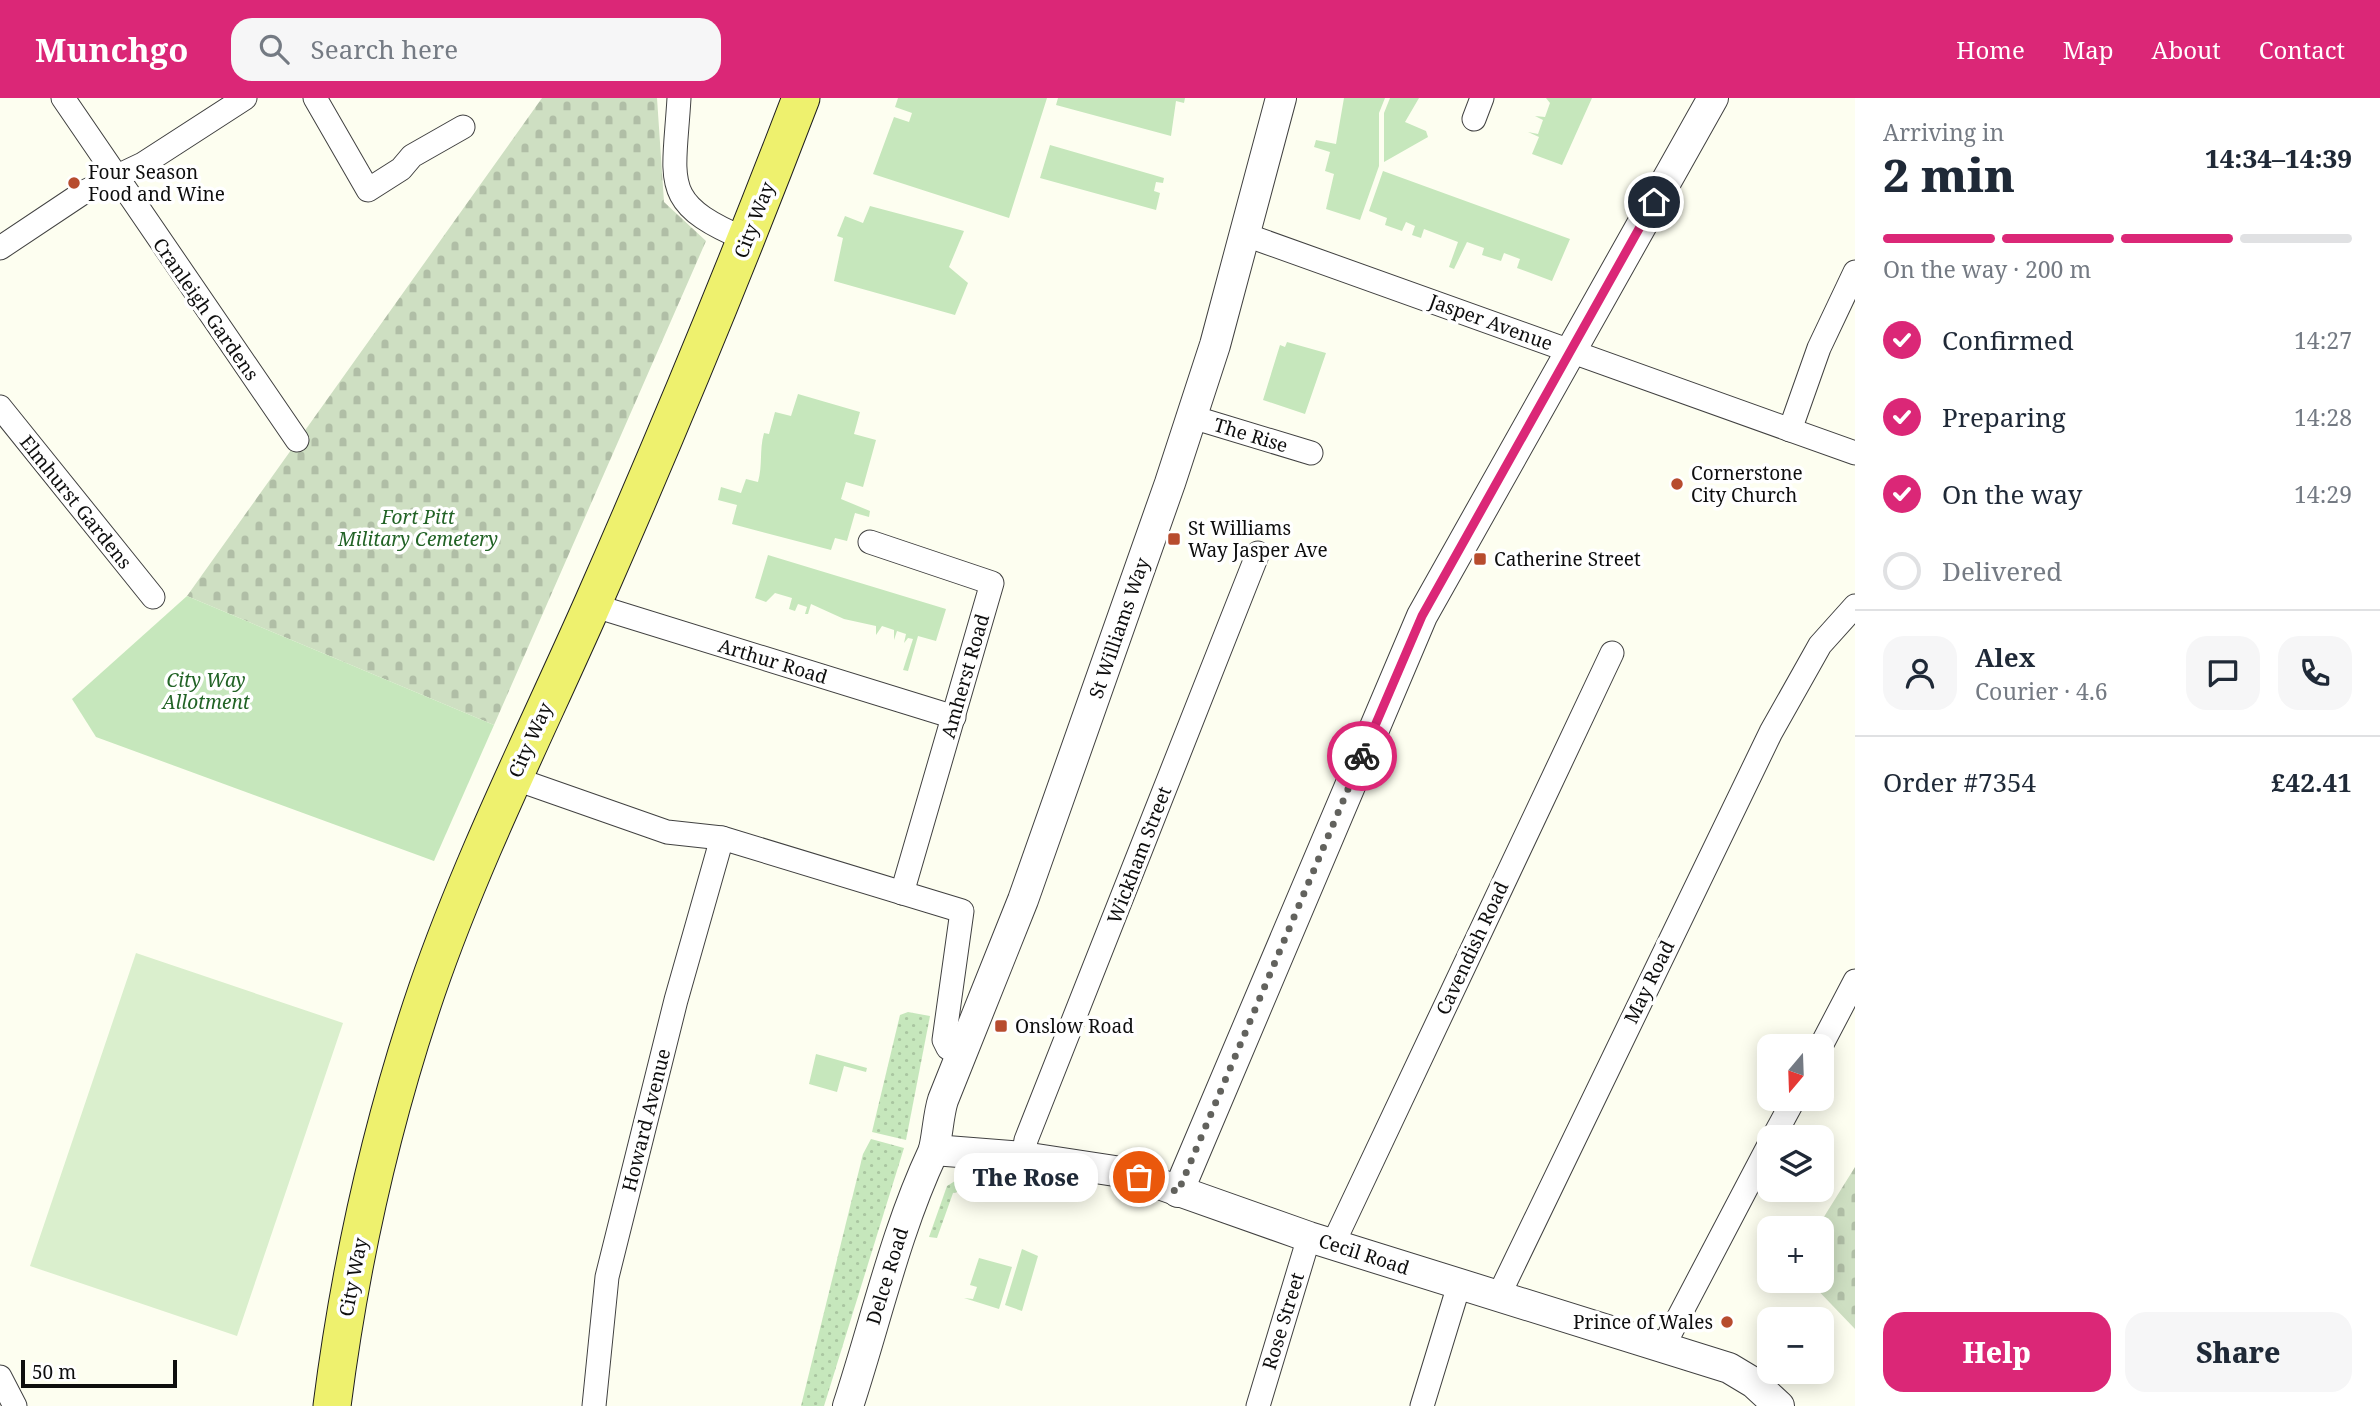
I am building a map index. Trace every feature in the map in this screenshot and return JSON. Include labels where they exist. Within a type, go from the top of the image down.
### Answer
[{"type":"main road","name":"City Way","points":[[332,1406],[363,1222],[407,1051],[449,930],[513,778],[592,605],[747,240],[801,98]]},
{"type":"street","name":"Cranleigh Gardens","points":[[64,98],[115,177],[297,440]]},
{"type":"street","points":[[0,248],[84,192],[143,164],[245,98]]},
{"type":"street","points":[[315,98],[368,190],[401,169],[412,156],[463,127]]},
{"type":"street","points":[[679,98],[675,163],[681,198],[701,219],[747,240]]},
{"type":"street","name":"St Williams Way","points":[[934,1150],[937,1117],[1023,900],[1192,417],[1246,235],[1281,98]]},
{"type":"street","points":[[1178,1192],[1425,611],[1713,98]]},
{"type":"street","name":"Jasper Avenue","points":[[1246,235],[1855,453]]},
{"type":"street","points":[[1790,430],[1819,348],[1855,272]]},
{"type":"street","name":"Elmhurst Gardens","points":[[0,407],[153,597]]},
{"type":"street","name":"The Rise","points":[[1192,417],[1311,453]]},
{"type":"street","name":"Amherst Road","points":[[870,542],[992,583],[902,893]]},
{"type":"street","name":"Wickham Street","points":[[1023,1157],[1026,1140],[1258,553]]},
{"type":"street","name":"Arthur Road","points":[[592,605],[954,717]]},
{"type":"street","name":"May Road","points":[[1498,1297],[1771,732],[1805,671],[1832,630],[1855,606]]},
{"type":"street","name":"Cavendish Road","points":[[1321,1240],[1612,653]]},
{"type":"street","points":[[513,778],[667,832],[722,838],[963,913],[944,1040],[948,1048],[962,1055]]},
{"type":"street","name":"Howard Avenue","points":[[594,1406],[607,1277],[676,1000],[722,838]]},
{"type":"street","points":[[1827,1034],[1855,981]]},
{"type":"street","name":"Cecil Road","points":[[934,1150],[1023,1157],[1121,1172],[1459,1285],[1741,1374],[1779,1406]]},
{"type":"street","name":"Delce Road","points":[[848,1406],[906,1215],[924,1167],[934,1150]]},
{"type":"street","points":[[1662,1349],[1757,1168]]},
{"type":"street","name":"Rose Street","points":[[1258,1406],[1321,1240]]},
{"type":"street","points":[[1422,1406],[1459,1285]]},
{"type":"street","points":[[0,1377],[15,1406]]},
{"type":"green space","name":"Fort Pitt Military Cemetery","points":[[542,98],[657,98],[664,202],[706,241],[494,725],[187,596]]},
{"type":"green space","points":[[898,98],[1047,98],[1009,218],[873,174],[894,117],[909,122],[912,113],[895,107]]},
{"type":"green space","points":[[1058,98],[1185,98],[1184,103],[1176,101],[1171,136],[1056,105]]},
{"type":"green space","points":[[1344,98],[1385,98],[1379,113],[1379,166],[1360,220],[1326,209],[1334,174],[1325,171],[1330,152],[1314,147],[1316,140],[1336,144]]},
{"type":"green space","points":[[1390,98],[1419,98],[1405,122],[1426,131],[1428,137],[1384,162],[1384,113]]},
{"type":"green space","points":[[1546,98],[1592,98],[1562,165],[1532,154],[1539,137],[1528,132],[1538,134],[1543,120],[1535,116],[1545,117],[1550,103]]},
{"type":"green space","points":[[1050,145],[1164,178],[1163,183],[1156,182],[1154,191],[1160,193],[1156,210],[1040,178]]},
{"type":"green space","points":[[1383,171],[1570,239],[1552,281],[1517,268],[1520,259],[1504,253],[1501,261],[1482,255],[1484,248],[1467,242],[1454,269],[1449,267],[1458,242],[1424,229],[1421,238],[1412,235],[1415,226],[1406,222],[1402,231],[1385,225],[1387,218],[1369,211]]},
{"type":"green space","points":[[870,206],[964,231],[949,267],[968,283],[955,315],[834,281],[843,238],[837,236],[845,216],[863,223]]},
{"type":"green space","points":[[1287,342],[1326,353],[1305,414],[1263,400],[1280,345],[1285,347]]},
{"type":"green space","points":[[798,394],[860,412],[854,434],[876,440],[863,487],[846,482],[841,499],[870,511],[869,517],[855,513],[847,541],[835,538],[831,550],[732,524],[737,505],[718,500],[721,487],[741,493],[746,479],[758,482],[764,433],[769,434],[775,412],[791,416]]},
{"type":"green space","points":[[768,555],[946,609],[936,641],[918,636],[908,671],[903,670],[913,639],[908,638],[904,643],[906,634],[897,631],[894,640],[894,630],[882,626],[876,635],[876,626],[844,619],[811,604],[808,614],[805,614],[807,607],[798,604],[795,611],[789,609],[792,598],[775,593],[766,602],[755,598]]},
{"type":"green space","name":"City Way Allotment","points":[[187,596],[494,725],[434,861],[96,737],[72,699]]},
{"type":"green space","points":[[136,953],[343,1023],[237,1336],[30,1266]]},
{"type":"green space","points":[[908,1012],[930,1016],[906,1140],[872,1132],[900,1015]]},
{"type":"green space","points":[[816,1054],[867,1068],[866,1072],[844,1066],[837,1092],[809,1084]]},
{"type":"green space","points":[[871,1139],[904,1148],[824,1406],[801,1406],[863,1154]]},
{"type":"green space","points":[[1855,1167],[1855,1329],[1820,1293],[1834,1293],[1834,1216],[1824,1216]]},
{"type":"green space","points":[[978,1178],[976,1188],[953,1193],[937,1238],[929,1237],[947,1186],[955,1181]]},
{"type":"green space","points":[[1022,1249],[1038,1256],[1022,1311],[1005,1305]]},
{"type":"green space","points":[[979,1258],[1012,1267],[999,1309],[964,1298],[973,1299],[977,1287],[970,1285]]},
{"type":"way so far","points":[[1139,1177],[1178,1192],[1362,756]]},
{"type":"place","name":"Four Season Food and Wine","points":[[74,183]]},
{"type":"place","name":"Cornerstone City Church","points":[[1677,484]]},
{"type":"place","name":"St Williams Way Jasper Ave","points":[[1174,539]]},
{"type":"place","name":"Catherine Street","points":[[1480,559]]},
{"type":"place","name":"Onslow Road","points":[[1001,1026]]},
{"type":"place","name":"The Rose","points":[[1139,1177]]},
{"type":"place","name":"Prince of Wales","points":[[1727,1322]]},
{"type":"route","points":[[1362,756],[1422,616],[1654,202]]}]
